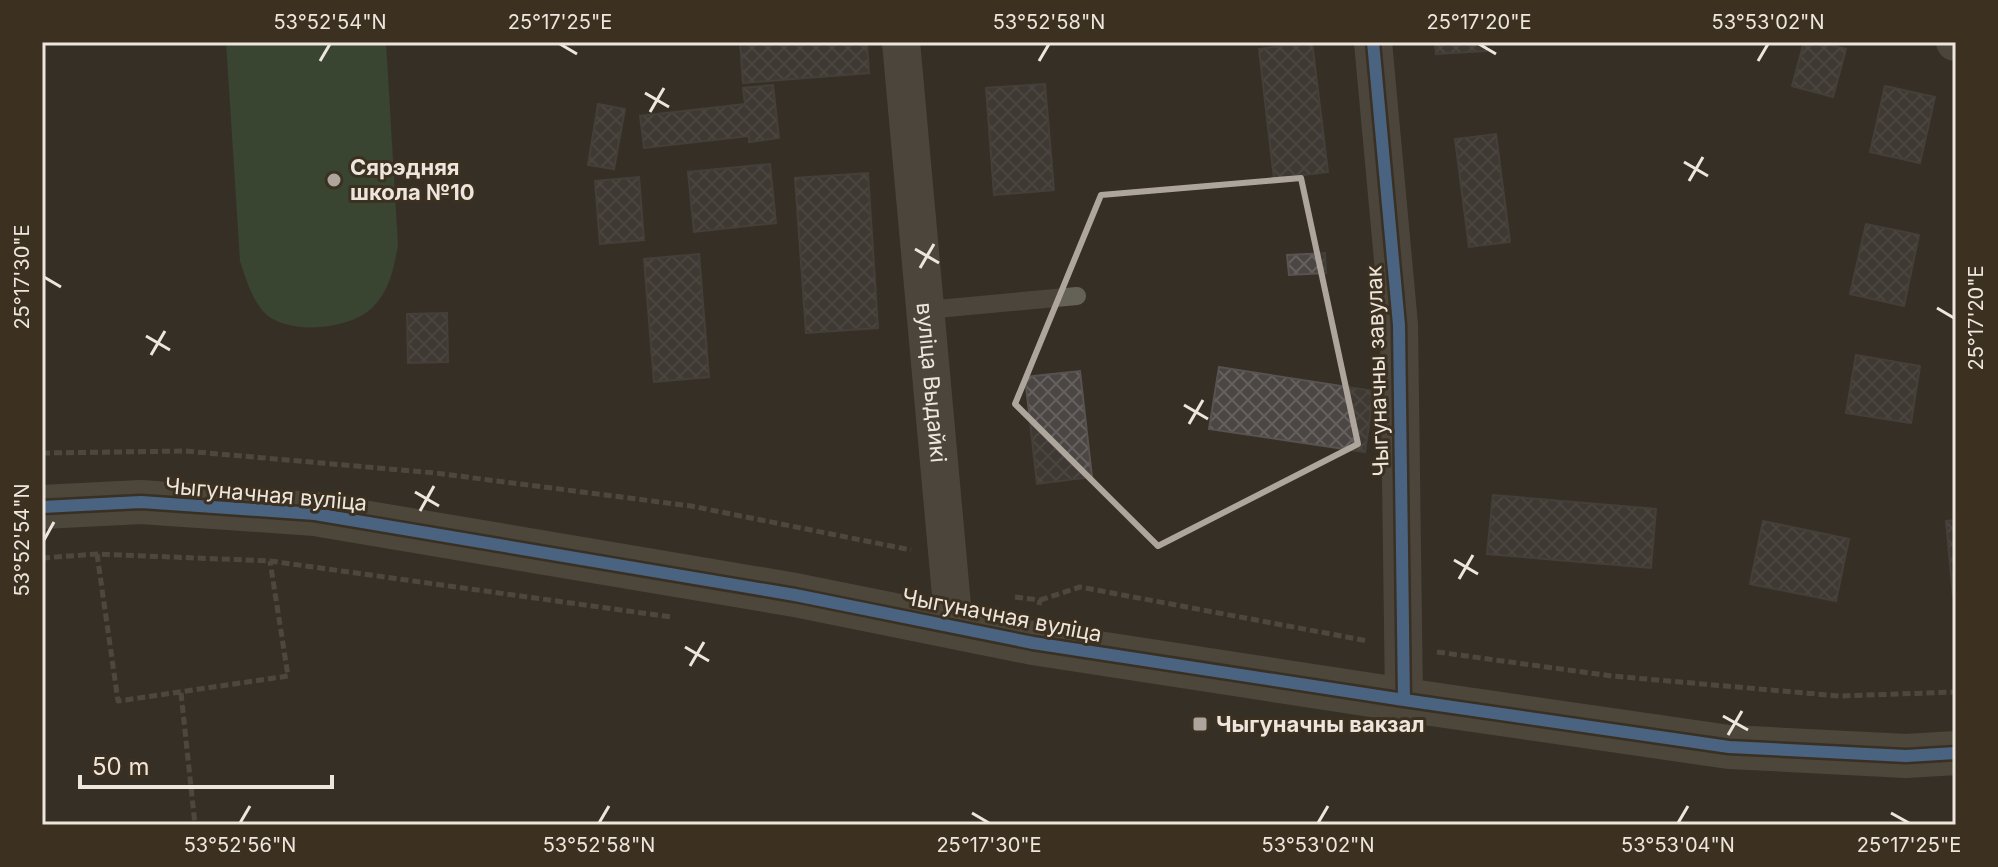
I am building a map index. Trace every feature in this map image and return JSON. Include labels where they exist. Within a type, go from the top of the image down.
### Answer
[{"type":"street","name":"вуліца Выдайкі","points":[[901,42],[954,628]]},
{"type":"street","name":"Чыгуначны завулак","points":[[1373,42],[1399,325],[1404,700]]},
{"type":"street","name":"Чыгуначная вуліца","points":[[42,507],[141,502],[315,514],[779,592],[1033,643],[1404,700],[1729,747],[1906,756],[1956,753]]},
{"type":"lane","points":[[926,310],[1077,296]]},
{"type":"path","points":[[42,453],[185,451],[435,473],[691,506],[948,557]]},
{"type":"path","points":[[97,554],[118,701],[288,676],[270,561]]},
{"type":"path","points":[[1040,600],[1080,587],[1404,648],[1612,676],[1839,696],[1956,692]]},
{"type":"path","points":[[181,693],[195,825]]},
{"type":"highlighted area","points":[[1301,178],[1358,444],[1158,546],[1015,404],[1101,195]]},
{"type":"green space","points":[[226,42],[386,42],[398,245],[384,293],[373,307],[351,320],[322,327],[292,326],[268,316],[251,291],[240,261]]},
{"type":"building","points":[[740,42],[867,42],[869,73],[743,83]]},
{"type":"building","points":[[1312,42],[1328,172],[1274,179],[1259,49]]},
{"type":"building","points":[[1435,42],[1486,42],[1486,51],[1436,54]]},
{"type":"building","points":[[1804,42],[1820,42],[1846,49],[1833,97],[1792,86]]},
{"type":"building","points":[[1045,84],[1054,190],[994,195],[986,88]]},
{"type":"building","points":[[773,85],[779,138],[749,142],[749,136],[644,148],[640,116],[745,104],[743,88]]},
{"type":"building","points":[[1885,86],[1935,97],[1920,163],[1870,152]]},
{"type":"building","points":[[598,104],[625,109],[614,169],[588,165]]},
{"type":"building","points":[[1496,134],[1510,242],[1469,247],[1455,139]]},
{"type":"building","points":[[770,164],[776,223],[694,232],[688,172]]},
{"type":"building","points":[[868,173],[878,328],[806,333],[795,178]]},
{"type":"building","points":[[639,177],[644,240],[600,244],[595,181]]},
{"type":"building","points":[[1866,224],[1919,235],[1904,306],[1850,294]]},
{"type":"building","points":[[1325,253],[1326,273],[1289,275],[1287,255]]},
{"type":"building","points":[[699,254],[709,377],[654,382],[644,259]]},
{"type":"building","points":[[447,313],[448,362],[408,363],[407,314]]},
{"type":"building","points":[[1856,355],[1920,366],[1911,423],[1846,413]]},
{"type":"building","points":[[1219,367],[1374,391],[1365,452],[1209,429]]},
{"type":"building","points":[[1080,371],[1092,477],[1037,484],[1025,377]]},
{"type":"building","points":[[1493,495],[1656,509],[1651,568],[1487,554]]},
{"type":"building","points":[[1956,520],[1956,596],[1953,596],[1946,521]]},
{"type":"building","points":[[1763,521],[1849,539],[1836,601],[1750,584]]},
{"type":"cycle path","points":[[1373,42],[1399,325],[1404,700]]},
{"type":"cycle path","points":[[42,507],[141,502],[315,514],[795,595],[1033,643],[1404,700],[1729,747],[1906,756],[1956,753]]},
{"type":"place","name":"Сярэдняя школа №10","points":[[334,180]]},
{"type":"place","name":"Чыгуначны вакзал","points":[[1200,724]]}]
